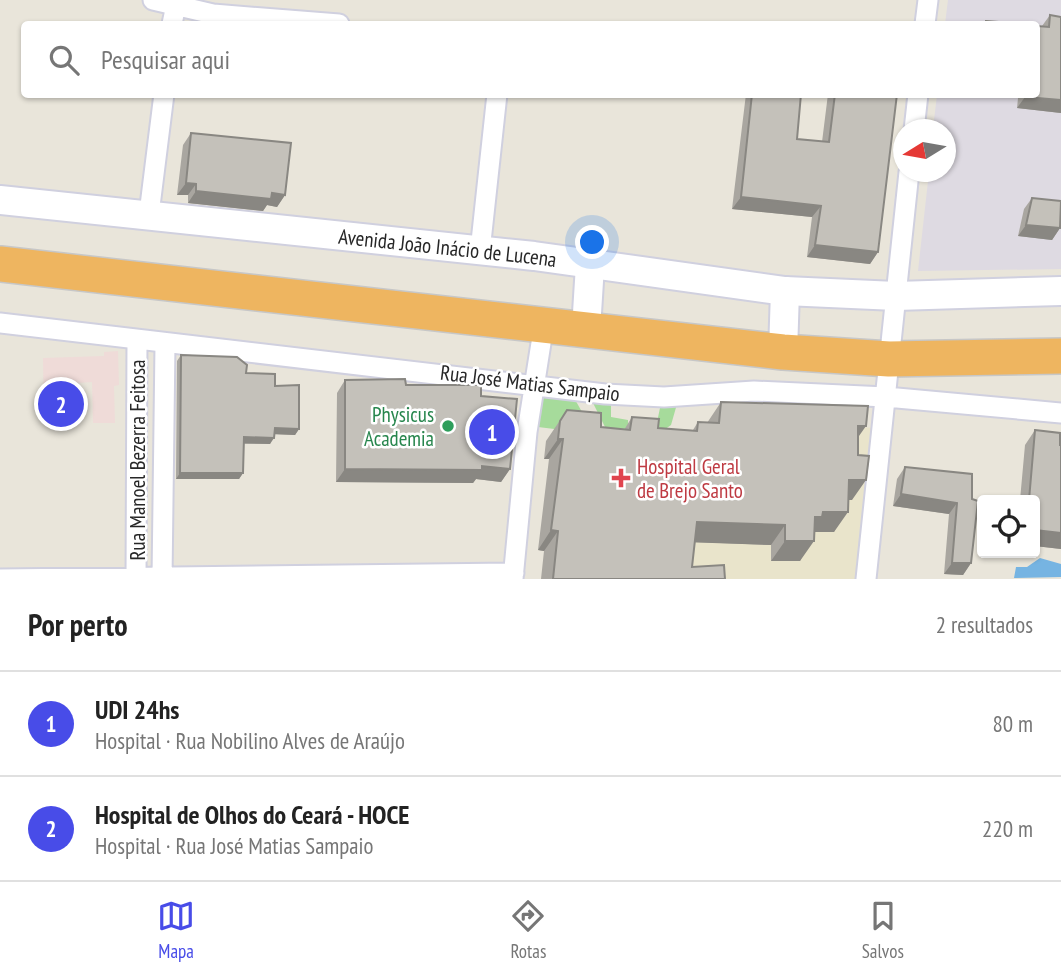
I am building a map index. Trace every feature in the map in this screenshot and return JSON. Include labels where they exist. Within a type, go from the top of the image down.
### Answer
[{"type":"highway","points":[[0,264],[783,352],[889,359],[1061,356]]},
{"type":"street","points":[[153,0],[175,10],[296,21]]},
{"type":"street","points":[[925,21],[928,0]]},
{"type":"street","points":[[149,214],[164,98]]},
{"type":"street","points":[[480,251],[497,98]]},
{"type":"street","points":[[915,119],[918,98]]},
{"type":"street","points":[[866,579],[908,182]]},
{"type":"street","name":"Avenida João Inácio de Lucena","points":[[0,200],[480,251],[786,290],[896,296],[1061,291]]},
{"type":"street","points":[[586,329],[590,265]]},
{"type":"street","points":[[783,352],[786,290]]},
{"type":"street","name":"Rua José Matias Sampaio","points":[[0,323],[165,344],[471,376],[533,386],[650,397],[754,391],[886,397],[1061,413]]},
{"type":"street","points":[[0,579],[514,576],[533,386],[544,324]]},
{"type":"street","name":"Rua Manoel Bezerra Feitosa","points":[[136,578],[137,340]]},
{"type":"street","name":"Rua Manoel Bezerra Feitosa","points":[[162,578],[165,344]]},
{"type":"shaded area","points":[[948,0],[1061,0],[1061,269],[918,271],[928,182],[956,182],[956,119],[934,119],[937,98],[1040,98],[1040,21],[945,21]]},
{"type":"shaded area","points":[[118,351],[119,385],[114,386],[115,423],[93,423],[92,382],[78,383],[78,423],[44,424],[43,358],[104,356],[104,352]]},
{"type":"shaded area","points":[[707,422],[883,428],[865,579],[689,579]]},
{"type":"green space","points":[[542,392],[573,396],[591,428],[587,433],[538,427]]},
{"type":"green space","points":[[590,397],[611,397],[611,417],[628,420],[628,438],[609,435]]},
{"type":"green space","points":[[661,403],[677,404],[671,425],[654,437]]},
{"type":"water","points":[[1040,558],[1061,564],[1061,577],[1014,578],[1016,567],[1027,567]]},
{"type":"building","points":[[1050,15],[1061,17],[1061,100],[1037,98],[1040,98],[1040,26],[1049,27]]},
{"type":"building","points":[[752,98],[801,98],[797,139],[829,142],[834,98],[897,98],[878,252],[815,245],[821,206],[741,197]]},
{"type":"building","points":[[191,133],[291,143],[285,195],[272,193],[271,199],[196,191],[196,184],[186,183]]},
{"type":"building","points":[[1032,198],[1061,201],[1060,228],[1026,225]]},
{"type":"building","points":[[181,355],[237,357],[247,365],[246,373],[275,374],[275,386],[299,385],[299,429],[275,428],[274,438],[244,437],[243,473],[180,473]]},
{"type":"building","points":[[405,379],[406,385],[481,385],[481,396],[517,399],[510,469],[482,466],[482,470],[345,469],[345,380]]},
{"type":"building","points":[[721,402],[868,406],[866,426],[858,426],[858,455],[869,456],[866,480],[849,480],[848,512],[823,512],[822,517],[815,517],[814,541],[785,541],[785,525],[697,522],[692,567],[724,565],[725,579],[553,579],[558,531],[551,530],[563,439],[558,439],[560,421],[567,410],[601,413],[601,427],[630,430],[632,417],[659,419],[658,428],[697,431],[698,422],[719,423]]},
{"type":"building","points":[[1035,430],[1060,433],[1061,533],[1040,531],[1040,495],[1029,495]]},
{"type":"building","points":[[905,467],[972,474],[972,499],[977,501],[977,510],[971,563],[952,563],[957,503],[901,494]]},
{"type":"place","name":"Hospital de Olhos do Ceará - HOCE","points":[[61,404]]},
{"type":"place","name":"Physicus Academia","points":[[448,426]]},
{"type":"place","name":"UDI 24hs","points":[[492,432]]},
{"type":"place","name":"Hospital Geral de Brejo Santo","points":[[621,478]]}]
